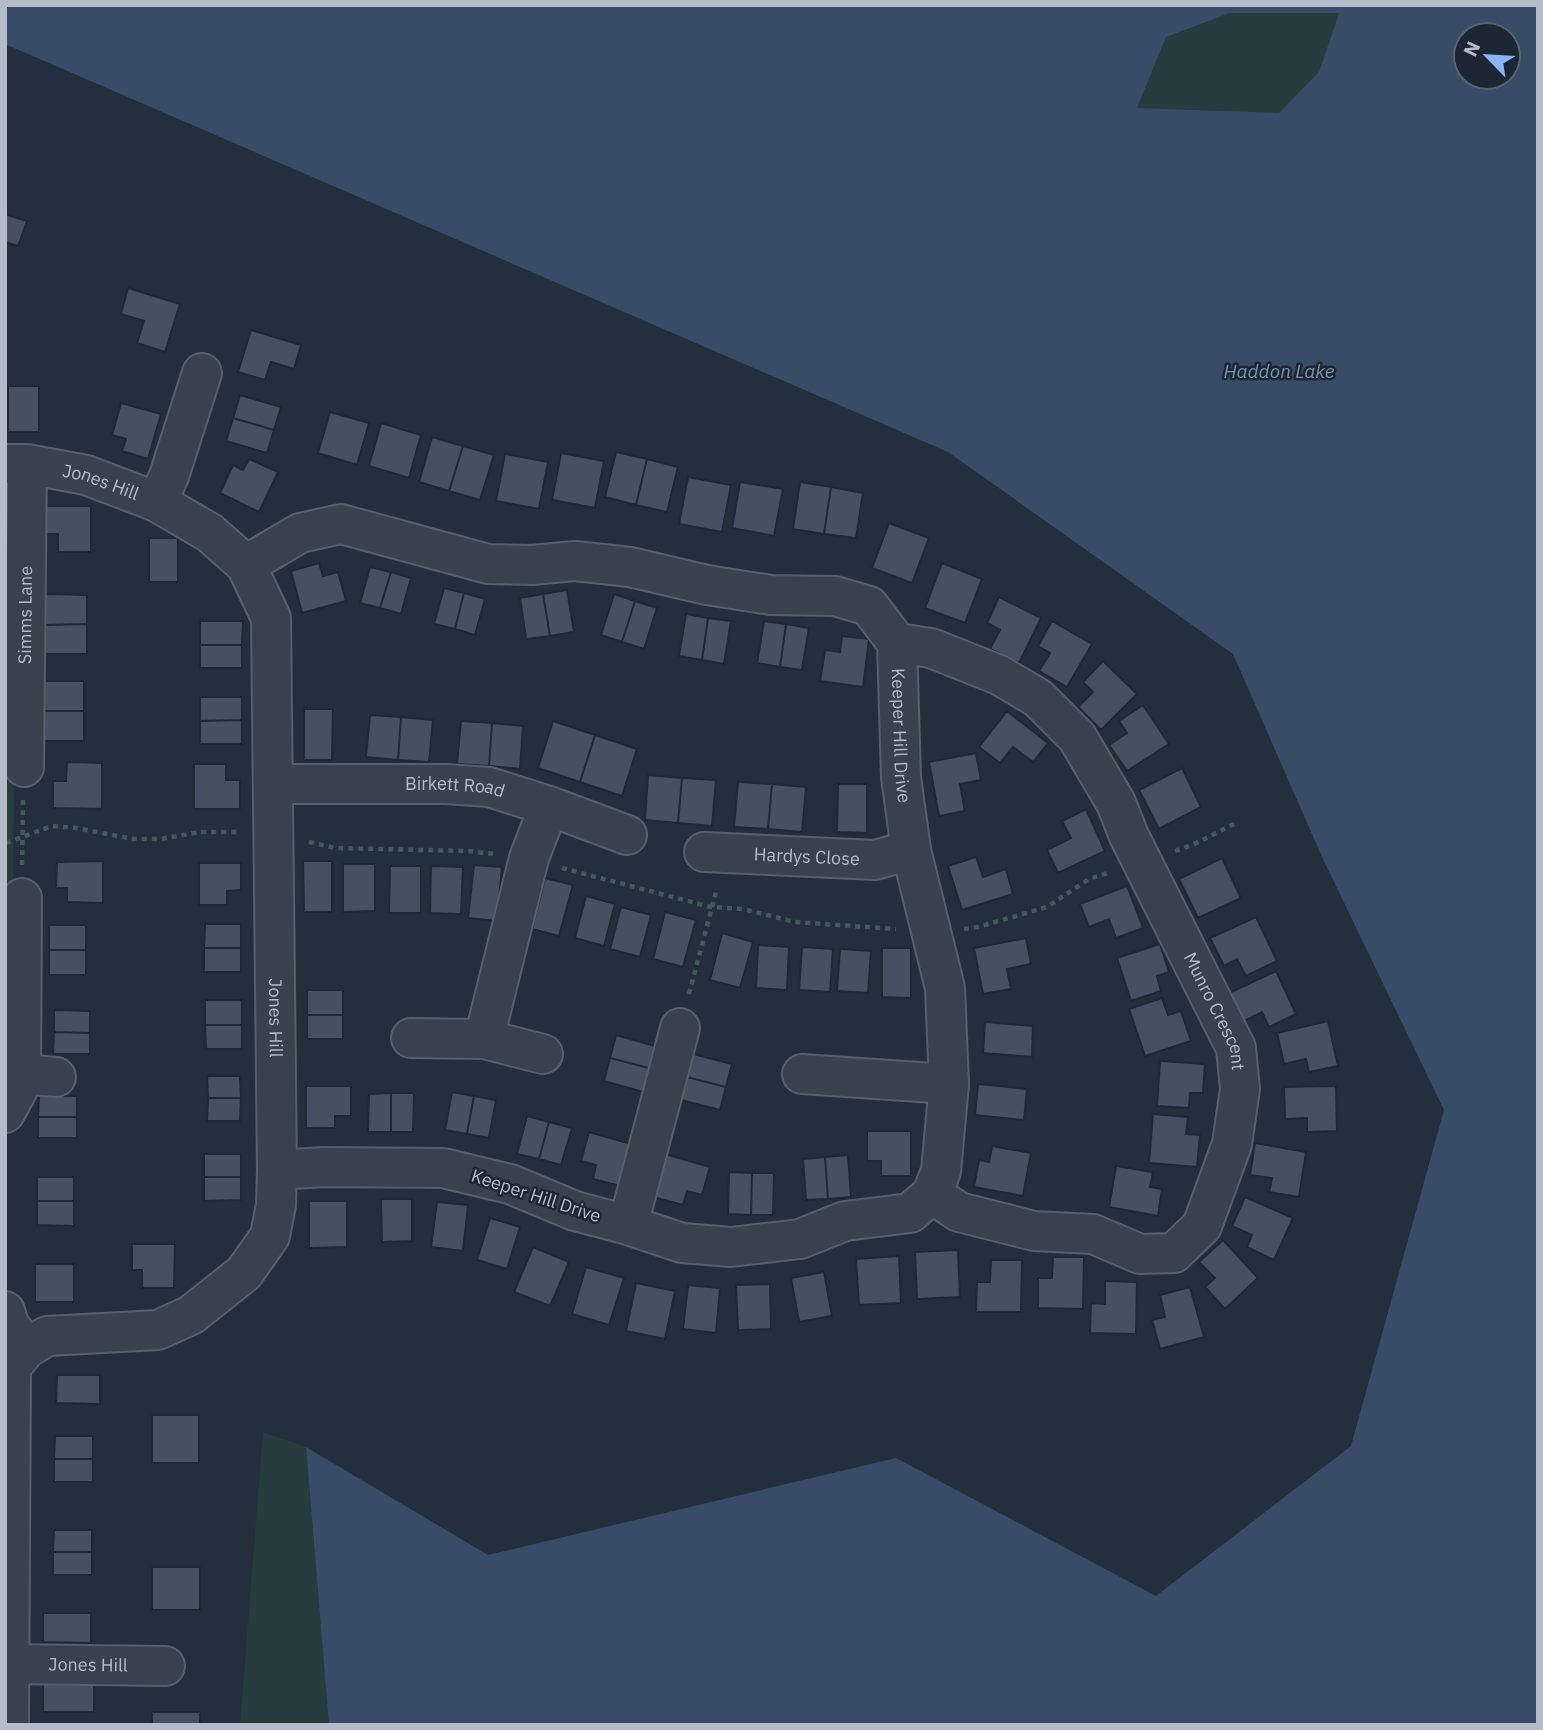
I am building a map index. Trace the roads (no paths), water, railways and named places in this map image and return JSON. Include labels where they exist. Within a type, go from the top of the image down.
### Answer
[{"type":"street","points":[[157,502],[169,477],[202,373]]},
{"type":"street","name":"Jones Hill","points":[[16,464],[86,475],[157,502],[211,533],[246,565],[271,618],[273,784],[276,1205],[270,1236],[244,1273],[191,1315],[158,1330],[47,1336],[26,1349]]},
{"type":"street","name":"Simms Lane","points":[[16,464],[24,767]]},
{"type":"street","name":"Keeper Hill Drive","points":[[246,565],[300,533],[341,524],[488,564],[532,565],[575,561],[630,567],[707,585],[771,595],[835,596],[869,606],[897,643],[901,777],[911,850],[945,988],[949,1084],[941,1171],[932,1194],[910,1213],[845,1221],[800,1239],[731,1247],[682,1242],[575,1211],[509,1184],[443,1168],[324,1167],[276,1170]]},
{"type":"street","name":"Munro Crescent","points":[[897,643],[931,648],[999,675],[1038,698],[1077,737],[1116,803],[1129,836],[1236,1048],[1240,1089],[1232,1144],[1202,1226],[1174,1252],[1140,1254],[1093,1234],[1034,1231],[959,1212],[932,1194]]},
{"type":"street","name":"Birkett Road","points":[[273,784],[446,784],[489,787],[627,835]]},
{"type":"street","points":[[484,1039],[529,858],[549,806]]},
{"type":"street","name":"Hardys Close","points":[[715,853],[875,860],[911,850]]},
{"type":"street","points":[[5,1113],[18,1089],[38,1075],[22,898]]},
{"type":"street","points":[[628,1225],[680,1028]]},
{"type":"street","points":[[411,1038],[484,1039],[543,1055]]},
{"type":"street","points":[[802,1074],[949,1084]]},
{"type":"street","points":[[5,1311],[9,1324],[26,1349],[11,1367],[9,1725]]},
{"type":"street","name":"Jones Hill","points":[[9,1664],[165,1666]]},
{"type":"water","name":"Haddon Lake","points":[[5,5],[1538,5],[1538,1725],[329,1725],[306,1447],[488,1555],[896,1458],[1156,1596],[1351,1446],[1444,1110],[1323,859],[1233,654],[948,452],[5,44]],"holes":[[[1230,13],[1339,13],[1319,72],[1279,113],[1137,108],[1166,37]]]}]
